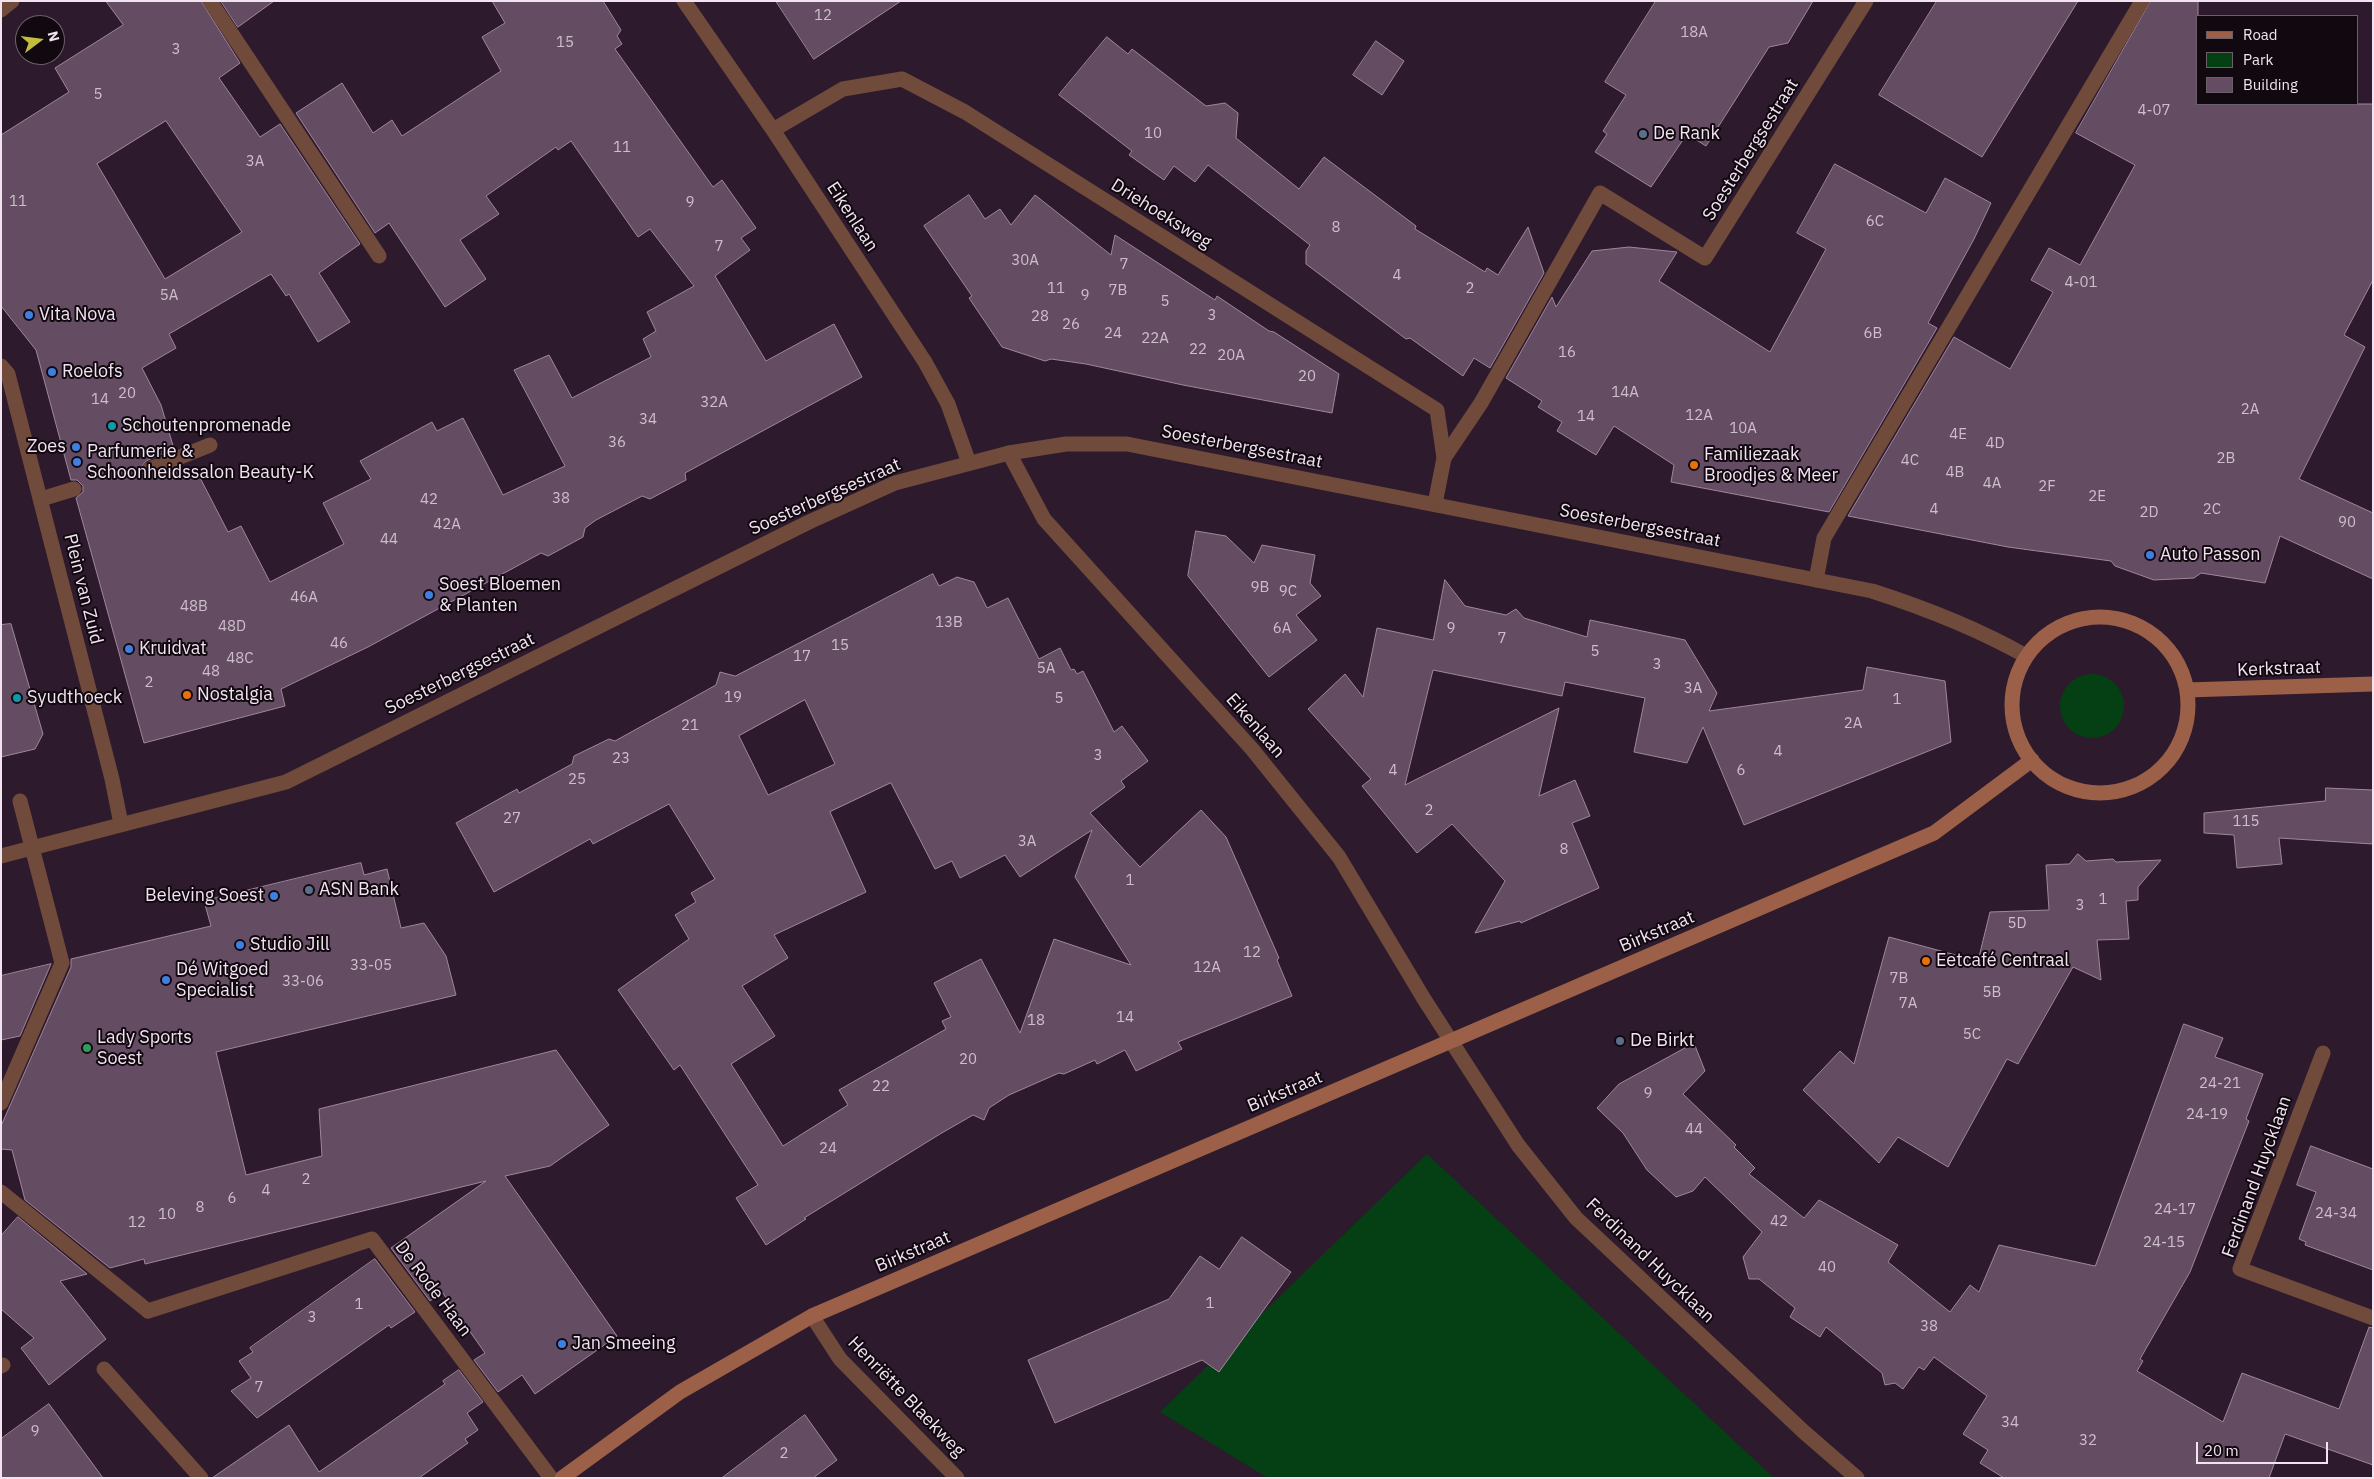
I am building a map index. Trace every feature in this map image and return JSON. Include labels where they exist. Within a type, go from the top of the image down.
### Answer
[{"type":"main road","points":[[2107,617],[2135,624],[2160,640],[2177,663],[2187,690],[2187,717],[2180,744],[2164,766],[2144,782],[2118,792],[2091,794],[2065,787],[2042,773],[2024,753],[2014,728],[2011,700],[2016,674],[2026,656],[2051,631],[2078,619],[2107,617]]},
{"type":"main road","name":"Kerkstraat","points":[[2187,690],[2373,684]]},
{"type":"main road","name":"Birkstraat","points":[[562,1478],[680,1392],[812,1316],[1934,833],[2032,760]]},
{"type":"street","points":[[1,10],[12,1]]},
{"type":"street","points":[[210,1],[379,256]]},
{"type":"street","name":"Eikenlaan","points":[[684,1],[773,130],[925,362],[948,404],[969,463]]},
{"type":"street","name":"Soesterbergsestraat","points":[[1444,458],[1481,403],[1600,193],[1705,258],[1866,1]]},
{"type":"street","points":[[1816,580],[1824,538],[2142,1]]},
{"type":"street","name":"Driehoeksweg","points":[[773,130],[843,89],[902,79],[965,112],[1436,410],[1444,458],[1436,504]]},
{"type":"street","name":"Plein van Zuid","points":[[1,366],[8,374],[41,499],[112,779],[121,824]]},
{"type":"street","name":"Soesterbergsestraat","points":[[1,856],[286,782],[809,522],[895,483],[1009,453],[1066,444],[1127,444],[1872,591],[1919,606],[2003,643],[2026,656]]},
{"type":"street","points":[[150,469],[210,445]]},
{"type":"street","name":"Eikenlaan","points":[[1009,453],[1044,519],[1252,748],[1339,857],[1451,1041]]},
{"type":"street","points":[[41,499],[74,489]]},
{"type":"street","points":[[1,1103],[62,964],[20,801]]},
{"type":"street","name":"Ferdinand Huycklaan","points":[[1451,1041],[1518,1145],[1576,1218],[1804,1432],[1857,1478]]},
{"type":"street","name":"Ferdinand Huycklaan","points":[[2323,1053],[2240,1269],[2373,1318]]},
{"type":"street","name":"De Rode Haan","points":[[1,1192],[148,1311],[372,1239],[551,1478]]},
{"type":"street","name":"Henriëtte Blaekweg","points":[[812,1316],[840,1359],[957,1478]]},
{"type":"street","points":[[104,1369],[200,1478]]},
{"type":"green space","points":[[2086,674],[2098,674],[2115,683],[2122,694],[2124,706],[2122,718],[2115,729],[2098,738],[2086,738],[2074,733],[2065,724],[2060,712],[2060,700],[2065,688],[2074,679]]},
{"type":"green space","points":[[1427,1154],[1774,1478],[1268,1478],[1160,1412]]},
{"type":"building","points":[[106,1],[201,1],[240,63],[219,78],[260,137],[280,124],[360,244],[319,273],[350,322],[318,342],[289,294],[286,296],[271,274],[169,334],[176,348],[142,368],[161,405],[174,449],[146,461],[141,467],[142,473],[149,478],[179,468],[180,472],[195,468],[228,532],[241,526],[270,582],[344,544],[323,503],[371,479],[360,461],[432,422],[437,431],[463,418],[503,495],[565,466],[514,370],[549,355],[572,398],[651,357],[643,339],[656,331],[647,312],[694,286],[650,229],[638,237],[571,141],[558,150],[556,147],[486,196],[499,214],[460,240],[486,279],[445,307],[389,223],[375,233],[296,113],[342,83],[373,133],[392,120],[402,136],[501,71],[482,37],[505,23],[492,1],[603,1],[621,30],[617,36],[622,44],[615,49],[713,187],[722,180],[756,228],[741,238],[750,250],[715,276],[766,361],[834,324],[862,377],[685,473],[686,480],[650,499],[642,496],[596,520],[585,528],[583,537],[548,556],[541,553],[368,647],[281,689],[285,706],[144,743],[76,498],[83,492],[83,486],[77,480],[71,480],[36,350],[1,306],[1,135],[69,92],[55,68],[60,65],[65,65],[65,62],[123,25]],"holes":[[[166,121],[242,232],[165,279],[97,164]]]},
{"type":"building","points":[[221,1],[274,1],[238,27]]},
{"type":"building","points":[[776,1],[901,1],[814,59]]},
{"type":"building","points":[[1656,1],[1813,1],[1788,43],[1769,47],[1706,146],[1687,134],[1651,187],[1595,152],[1607,134],[1603,131],[1626,95],[1605,82]]},
{"type":"building","points":[[1937,1],[2078,1],[1982,157],[1879,95]]},
{"type":"building","points":[[2151,1],[2198,1],[2198,15],[2196,15],[2196,105],[2373,104],[2373,280],[2344,335],[2365,347],[2299,479],[2373,513],[2373,579],[2280,536],[2265,583],[2201,573],[2194,578],[2154,580],[2115,566],[2111,561],[2008,547],[1848,516],[1954,337],[2010,369],[2053,292],[2031,280],[2049,248],[2080,265],[2135,165],[2076,133]]},
{"type":"building","points":[[1107,37],[1128,54],[1132,49],[1206,106],[1225,103],[1238,113],[1236,138],[1299,189],[1324,157],[1416,226],[1415,229],[1485,272],[1487,268],[1498,275],[1528,227],[1544,273],[1490,368],[1474,358],[1463,376],[1410,338],[1406,339],[1306,264],[1306,251],[1310,245],[1208,165],[1195,182],[1174,166],[1164,180],[1129,155],[1132,151],[1059,95]]},
{"type":"building","points":[[1376,41],[1404,61],[1382,95],[1353,75]]},
{"type":"building","points":[[1835,164],[1926,213],[1945,178],[1991,203],[1974,239],[1928,323],[1937,328],[1829,512],[1671,482],[1674,465],[1614,426],[1596,455],[1557,431],[1562,422],[1538,407],[1542,401],[1506,378],[1552,297],[1556,307],[1592,251],[1629,247],[1677,252],[1659,281],[1770,352],[1826,249],[1797,233]]},
{"type":"building","points":[[969,195],[985,219],[1000,209],[1011,225],[1035,195],[1111,255],[1115,235],[1215,300],[1217,296],[1339,374],[1332,413],[1183,385],[1086,364],[1051,359],[1045,361],[1002,347],[969,298],[972,296],[924,226]]},
{"type":"building","points":[[1196,531],[1226,536],[1254,563],[1262,545],[1315,555],[1310,583],[1321,596],[1296,615],[1317,640],[1269,677],[1188,576]]},
{"type":"building","points":[[933,574],[939,586],[957,577],[974,582],[987,608],[1008,598],[1039,659],[1060,648],[1071,670],[1074,669],[1077,674],[1083,671],[1114,732],[1122,726],[1148,761],[1121,781],[1125,787],[1090,813],[1140,867],[1201,810],[1226,837],[1279,958],[1277,960],[1292,996],[1178,1042],[1182,1049],[1136,1071],[1125,1050],[1097,1064],[1095,1060],[1064,1074],[1059,1073],[1009,1095],[989,1108],[984,1120],[973,1115],[804,1218],[806,1219],[766,1245],[736,1198],[758,1185],[680,1065],[674,1070],[618,990],[689,939],[675,915],[696,902],[691,893],[715,879],[669,804],[593,844],[590,839],[494,892],[456,823],[517,789],[519,793],[572,764],[574,756],[609,739],[615,741],[716,685],[720,672],[735,676]],"holes":[[[805,700],[835,764],[768,795],[739,736]],[[891,783],[935,869],[952,861],[960,878],[1005,855],[1020,877],[1092,830],[1075,877],[1131,965],[1054,939],[1020,1033],[981,959],[934,983],[951,1017],[942,1021],[946,1029],[839,1090],[848,1105],[783,1146],[731,1064],[775,1036],[742,986],[788,958],[774,935],[866,892],[830,812]]]},
{"type":"building","points":[[1445,580],[1465,606],[1506,615],[1516,609],[1524,618],[1587,637],[1590,620],[1685,640],[1717,693],[1709,711],[1863,690],[1867,667],[1945,681],[1951,742],[1744,825],[1703,727],[1687,763],[1634,752],[1645,698],[1565,682],[1562,696],[1433,670],[1405,785],[1559,708],[1539,796],[1575,780],[1590,816],[1572,823],[1599,888],[1521,923],[1520,921],[1475,933],[1505,881],[1452,824],[1417,853],[1362,786],[1371,779],[1308,709],[1345,674],[1363,697],[1377,628],[1433,640]]},
{"type":"building","name":"Syudthoeck","points":[[11,624],[43,734],[35,749],[1,757],[1,625]]},
{"type":"building","points":[[2326,788],[2373,790],[2373,844],[2279,838],[2282,864],[2237,868],[2234,835],[2204,833],[2204,813],[2325,801]]},
{"type":"building","points":[[2078,854],[2086,861],[2113,859],[2116,862],[2161,860],[2138,887],[2138,900],[2126,901],[2129,939],[2097,940],[2101,980],[2073,967],[2018,1064],[2007,1059],[1948,1167],[1898,1137],[1879,1163],[1803,1090],[1840,1051],[1854,1064],[1889,937],[1978,961],[1990,912],[2049,910],[2046,865],[2069,864]]},
{"type":"building","points":[[361,863],[364,875],[387,869],[401,928],[424,923],[446,956],[456,995],[216,1052],[246,1175],[322,1156],[319,1109],[556,1050],[609,1125],[550,1166],[505,1176],[617,1336],[535,1394],[522,1375],[498,1392],[474,1360],[485,1353],[442,1292],[430,1301],[391,1248],[486,1181],[145,1264],[144,1259],[110,1268],[25,1200],[12,1150],[1,1149],[1,1126],[71,967],[71,959],[211,926],[204,901]]},
{"type":"building","points":[[51,964],[20,1036],[1,1040],[1,976]]},
{"type":"building","points":[[2184,1024],[2223,1038],[2215,1057],[2263,1074],[2246,1119],[2249,1121],[2190,1272],[2140,1359],[2143,1361],[2137,1371],[2223,1422],[2242,1373],[2339,1409],[2369,1327],[2373,1328],[2373,1465],[2285,1434],[2269,1478],[2004,1478],[1980,1463],[1988,1450],[1963,1434],[1987,1396],[1934,1357],[1924,1370],[1919,1367],[1903,1389],[1895,1383],[1885,1385],[1882,1373],[1826,1327],[1820,1337],[1790,1317],[1795,1308],[1759,1279],[1749,1279],[1743,1257],[1762,1232],[1705,1177],[1693,1191],[1676,1197],[1647,1170],[1623,1133],[1597,1108],[1619,1084],[1694,1043],[1705,1071],[1683,1094],[1736,1145],[1734,1147],[1755,1168],[1749,1174],[1804,1218],[1819,1200],[1898,1245],[1888,1262],[1950,1312],[1970,1285],[1979,1292],[1999,1245],[2095,1266]]},
{"type":"building","points":[[2311,1146],[2373,1169],[2373,1270],[2305,1245],[2306,1242],[2299,1239],[2316,1192],[2297,1185]]},
{"type":"building","points":[[18,1217],[87,1274],[60,1281],[106,1339],[49,1385],[21,1348],[34,1338],[1,1309],[1,1236]]},
{"type":"building","points":[[1242,1237],[1291,1272],[1219,1372],[1202,1360],[1055,1423],[1028,1360],[1169,1299],[1200,1256],[1219,1269]]},
{"type":"building","points":[[375,1259],[415,1312],[391,1328],[389,1325],[257,1418],[231,1391],[251,1378],[239,1361],[253,1352],[250,1348]]},
{"type":"building","points":[[459,1370],[483,1402],[467,1413],[478,1430],[465,1439],[468,1443],[419,1478],[212,1478],[289,1425],[319,1472],[445,1384],[443,1381]]},
{"type":"building","points":[[49,1404],[103,1478],[1,1478],[1,1439]]},
{"type":"building","points":[[805,1415],[837,1460],[813,1478],[722,1478]]},
{"type":"place","name":"De Rank","points":[[1643,134]]},
{"type":"place","name":"Vita Nova","points":[[29,315]]},
{"type":"place","name":"Roelofs","points":[[52,372]]},
{"type":"place","name":"Schoutenpromenade","points":[[112,426]]},
{"type":"place","name":"Zoes","points":[[76,447]]},
{"type":"place","name":"Parfumerie & Schoonheidssalon Beauty-K","points":[[77,462]]},
{"type":"place","name":"Familiezaak Broodjes & Meer","points":[[1694,465]]},
{"type":"place","name":"Auto Passon","points":[[2150,555]]},
{"type":"place","name":"Soest Bloemen & Planten","points":[[429,595]]},
{"type":"place","name":"Kruidvat","points":[[129,649]]},
{"type":"place","name":"Nostalgia","points":[[187,695]]},
{"type":"place","name":"Syudthoeck","points":[[17,698]]},
{"type":"place","name":"ASN Bank","points":[[309,890]]},
{"type":"place","name":"Beleving Soest","points":[[274,896]]},
{"type":"place","name":"Studio Jill","points":[[240,945]]},
{"type":"place","name":"Eetcafé Centraal","points":[[1926,961]]},
{"type":"place","name":"Dé Witgoed Specialist","points":[[166,980]]},
{"type":"place","name":"De Birkt","points":[[1620,1041]]},
{"type":"place","name":"Lady Sports Soest","points":[[87,1048]]},
{"type":"place","name":"Jan Smeeing","points":[[562,1344]]}]
